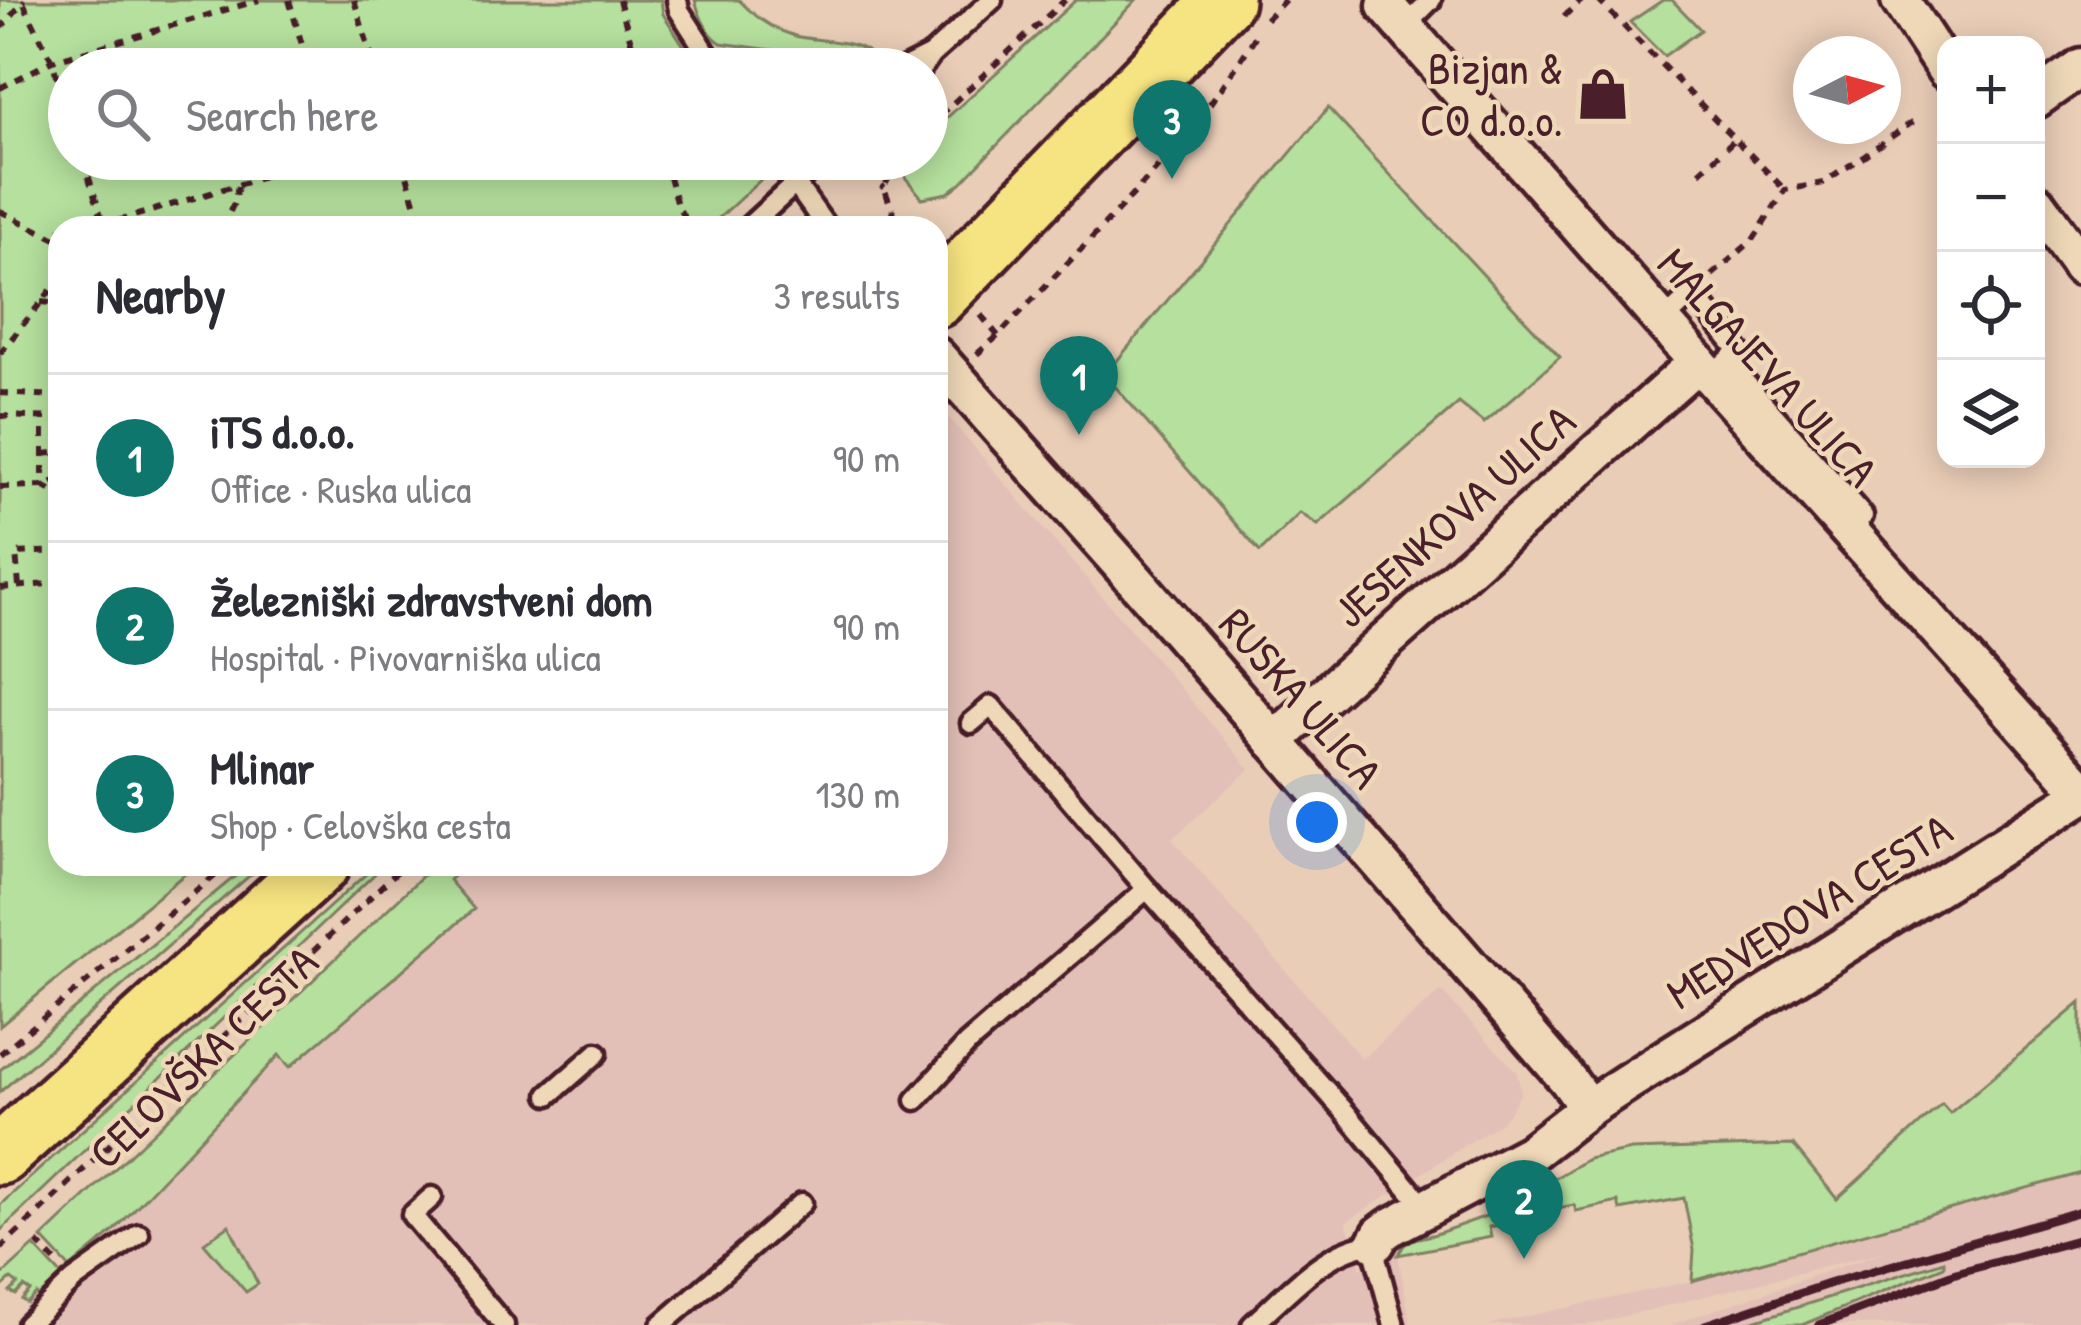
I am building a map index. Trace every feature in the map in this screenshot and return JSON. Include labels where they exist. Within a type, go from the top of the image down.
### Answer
[{"type":"main road","points":[[959,308],[1224,0]]},
{"type":"main road","name":"CELOVŠKA CESTA","points":[[0,1155],[307,876]]},
{"type":"street","points":[[1900,0],[1937,56]]},
{"type":"street","name":"MALGAJEVA ULICA","points":[[1407,11],[1663,321],[1712,367],[2081,793]]},
{"type":"street","points":[[2045,93],[2081,67]]},
{"type":"street","points":[[2045,215],[2081,265]]},
{"type":"street","name":"RUSKA ULICA","points":[[952,358],[1588,1108]]},
{"type":"street","name":"JESENKOVA ULICA","points":[[1274,741],[1712,367]]},
{"type":"street","name":"MEDVEDOVA CESTA","points":[[1376,1243],[1389,1228],[1529,1154],[1588,1108],[2081,793]]},
{"type":"lane","points":[[677,0],[704,48]]},
{"type":"lane","points":[[941,48],[992,0]]},
{"type":"lane","points":[[794,180],[819,216]]},
{"type":"lane","points":[[761,216],[801,180]]},
{"type":"lane","points":[[1712,367],[1863,516]]},
{"type":"lane","points":[[971,723],[991,706],[1427,1210]]},
{"type":"lane","points":[[916,1100],[968,1044],[1147,889]]},
{"type":"lane","points":[[549,1095],[597,1053]]},
{"type":"lane","points":[[432,1197],[412,1215],[504,1325]]},
{"type":"lane","points":[[661,1325],[802,1204]]},
{"type":"lane","points":[[27,1325],[74,1280],[139,1234]]},
{"type":"lane","points":[[1252,1325],[1325,1261],[1376,1243],[1394,1325]]},
{"type":"path","points":[[96,48],[259,0]]},
{"type":"path","points":[[289,0],[303,48]]},
{"type":"path","points":[[354,0],[369,48]]},
{"type":"path","points":[[619,0],[633,48]]},
{"type":"path","points":[[948,108],[1065,0]]},
{"type":"path","points":[[952,358],[998,336],[1237,68],[1263,22],[1285,0]]},
{"type":"path","points":[[1564,16],[1582,0]]},
{"type":"path","points":[[1598,0],[1785,190]]},
{"type":"path","points":[[0,29],[24,2],[48,53]]},
{"type":"path","points":[[0,88],[48,63]]},
{"type":"path","points":[[1705,281],[1753,240],[1785,190],[1824,183],[1917,119]]},
{"type":"path","points":[[1700,172],[1736,139]]},
{"type":"path","points":[[89,180],[100,216]]},
{"type":"path","points":[[137,216],[257,180]]},
{"type":"path","points":[[408,180],[419,216]]},
{"type":"path","points":[[670,180],[683,216]]},
{"type":"path","points":[[877,180],[884,188]]},
{"type":"path","points":[[887,216],[884,188],[888,180]]},
{"type":"path","points":[[228,216],[238,186]]},
{"type":"path","points":[[0,211],[48,235]]},
{"type":"path","points":[[0,353],[48,294]]},
{"type":"path","points":[[41,302],[48,303]]},
{"type":"path","points":[[959,308],[998,336]]},
{"type":"path","points":[[0,393],[48,396]]},
{"type":"path","points":[[0,416],[48,417]]},
{"type":"path","points":[[43,417],[44,486]]},
{"type":"path","points":[[44,454],[48,454]]},
{"type":"path","points":[[0,487],[48,484]]},
{"type":"path","points":[[44,486],[48,488]]},
{"type":"path","points":[[19,586],[16,554],[48,552]]},
{"type":"path","points":[[0,588],[48,584]]},
{"type":"path","points":[[0,1054],[215,876]]},
{"type":"path","name":"CELOVŠKA CESTA","points":[[0,1250],[392,876]]},
{"type":"path","points":[[37,1242],[66,1272]]},
{"type":"shaded area","points":[[948,417],[1250,769],[1172,839],[1362,1059],[1441,991],[1517,1072],[1521,1092],[1501,1122],[1346,1222],[1361,1269],[1398,1255],[1411,1325],[16,1325],[70,1268],[113,1233],[81,1199],[422,876],[948,876]]},
{"type":"shaded area","points":[[2081,1173],[2081,1325],[1670,1325],[1883,1252],[1589,1325],[1487,1325],[1692,1281]]},
{"type":"green space","points":[[0,0],[661,0],[663,14],[685,48],[48,48],[48,180],[760,180],[721,216],[48,216],[48,876],[182,876],[0,1026]]},
{"type":"green space","points":[[695,0],[739,0],[787,33],[860,48],[758,48],[721,43],[704,24]]},
{"type":"green space","points":[[1076,0],[1136,0],[961,183],[948,193],[922,198],[907,180],[948,180],[948,117]]},
{"type":"green space","points":[[1663,0],[1672,0],[1701,30],[1664,56],[1630,22]]},
{"type":"green space","points":[[1328,108],[1560,357],[1484,423],[1459,403],[1318,525],[1300,513],[1260,552],[1105,375]]},
{"type":"green space","points":[[235,876],[249,876],[0,1092],[0,1070]]},
{"type":"green space","points":[[364,876],[372,876],[0,1231],[0,1205]]},
{"type":"green space","points":[[422,876],[454,876],[449,880],[474,909],[290,1067],[279,1055],[113,1232],[70,1268],[42,1238]]},
{"type":"green space","points":[[2081,1003],[2081,1173],[1692,1281],[1694,1250],[1684,1198],[1620,1210],[1618,1202],[1532,1213],[1532,1219],[1489,1227],[1491,1237],[1398,1255],[1414,1239],[1495,1213],[1588,1159],[1631,1150],[1793,1145],[1837,1199],[1942,1104],[1950,1113]]},
{"type":"green space","points":[[229,1225],[258,1284],[246,1292],[204,1243]]},
{"type":"green space","points":[[34,1246],[63,1277],[27,1303],[22,1300],[30,1291],[24,1287],[16,1295],[10,1292],[18,1284],[11,1279],[2,1287],[0,1277]]},
{"type":"green space","points":[[1944,1261],[1944,1266],[1802,1325],[1741,1325]]},
{"type":"railway","points":[[1705,1325],[1831,1283],[2081,1211]]},
{"type":"railway","points":[[1819,1325],[1956,1273],[2081,1239]]},
{"type":"place","name":"Bizjan & CO d.o.o.","points":[[1603,94]]},
{"type":"place","name":"Mlinar","points":[[1172,179]]},
{"type":"place","name":"iTS d.o.o.","points":[[1079,435]]},
{"type":"place","name":"Železniški zdravstveni dom","points":[[1524,1259]]}]
